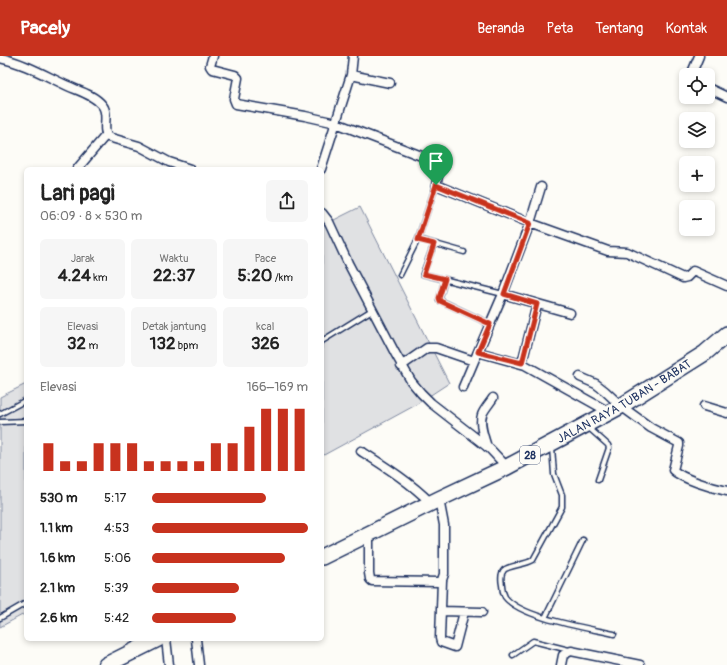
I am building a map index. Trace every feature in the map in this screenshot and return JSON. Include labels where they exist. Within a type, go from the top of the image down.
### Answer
[{"type":"highway","name":"JALAN RAYA TUBAN - BABAT","points":[[324,556],[507,467],[586,425],[615,409],[704,353],[727,334]]},
{"type":"highway","points":[[106,665],[154,641]]},
{"type":"street","points":[[213,56],[210,66],[212,69],[235,75],[238,78],[234,99],[236,104],[336,123],[437,162],[440,168],[436,185],[530,223],[608,251],[627,252],[683,278],[686,278],[693,271],[727,286]]},
{"type":"street","points":[[322,167],[351,75],[353,56]]},
{"type":"street","points":[[694,68],[699,56]]},
{"type":"street","points":[[0,58],[26,66],[93,97],[104,107],[106,135],[79,167]]},
{"type":"street","points":[[351,75],[390,83]]},
{"type":"street","points":[[715,91],[727,97]]},
{"type":"street","points":[[106,135],[111,138],[139,146],[169,162],[184,167]]},
{"type":"street","points":[[463,387],[504,294],[541,188]]},
{"type":"street","points":[[324,216],[329,222],[372,310],[402,366],[421,393],[456,424],[496,454],[507,467]]},
{"type":"street","points":[[504,294],[570,313]]},
{"type":"street","points":[[522,363],[537,304]]},
{"type":"street","points":[[402,366],[427,348],[436,348],[474,361]]},
{"type":"street","points":[[478,352],[522,363],[615,409],[679,443],[672,470],[675,473],[694,481],[727,491]]},
{"type":"street","points":[[580,377],[596,384],[605,391],[615,409]]},
{"type":"street","points":[[487,447],[481,426],[482,415],[493,398]]},
{"type":"street","points":[[704,406],[727,413]]},
{"type":"street","points":[[361,451],[435,501],[444,524],[444,574],[442,580],[440,640],[443,643],[455,647],[464,612]]},
{"type":"street","points":[[369,534],[370,580],[439,582],[442,580]]},
{"type":"street","points":[[441,611],[482,612]]},
{"type":"street","points":[[166,641],[169,665]]},
{"type":"street","points":[[196,641],[199,665]]},
{"type":"street","points":[[561,665],[563,655],[571,651],[640,665]]},
{"type":"lane","points":[[400,275],[418,240],[436,185]]},
{"type":"lane","points":[[418,240],[464,252]]},
{"type":"lane","points":[[434,244],[424,274],[504,294]]},
{"type":"lane","points":[[445,279],[439,300],[490,324]]},
{"type":"lane","points":[[324,340],[372,310]]},
{"type":"lane","points":[[0,414],[24,401]]},
{"type":"lane","points":[[0,422],[24,421]]},
{"type":"lane","points":[[586,425],[608,445],[609,448],[598,480]]},
{"type":"lane","points":[[551,444],[554,474],[562,496],[562,507],[533,560],[528,563],[505,569],[502,572],[501,577],[504,595],[508,600],[519,607],[545,618],[614,634]]},
{"type":"lane","points":[[545,618],[583,540]]},
{"type":"lane","points":[[0,618],[24,604]]},
{"type":"lane","points":[[513,656],[533,641],[571,651]]},
{"type":"shaded area","points":[[360,207],[449,383],[414,406],[324,455],[324,225]]},
{"type":"shaded area","points":[[24,385],[24,614],[0,627],[0,397]]},
{"type":"route","points":[[436,185],[530,223],[504,294],[537,304],[522,363],[478,352],[490,324],[440,301],[439,298],[445,279],[424,274],[434,244],[418,240],[436,185]]}]
